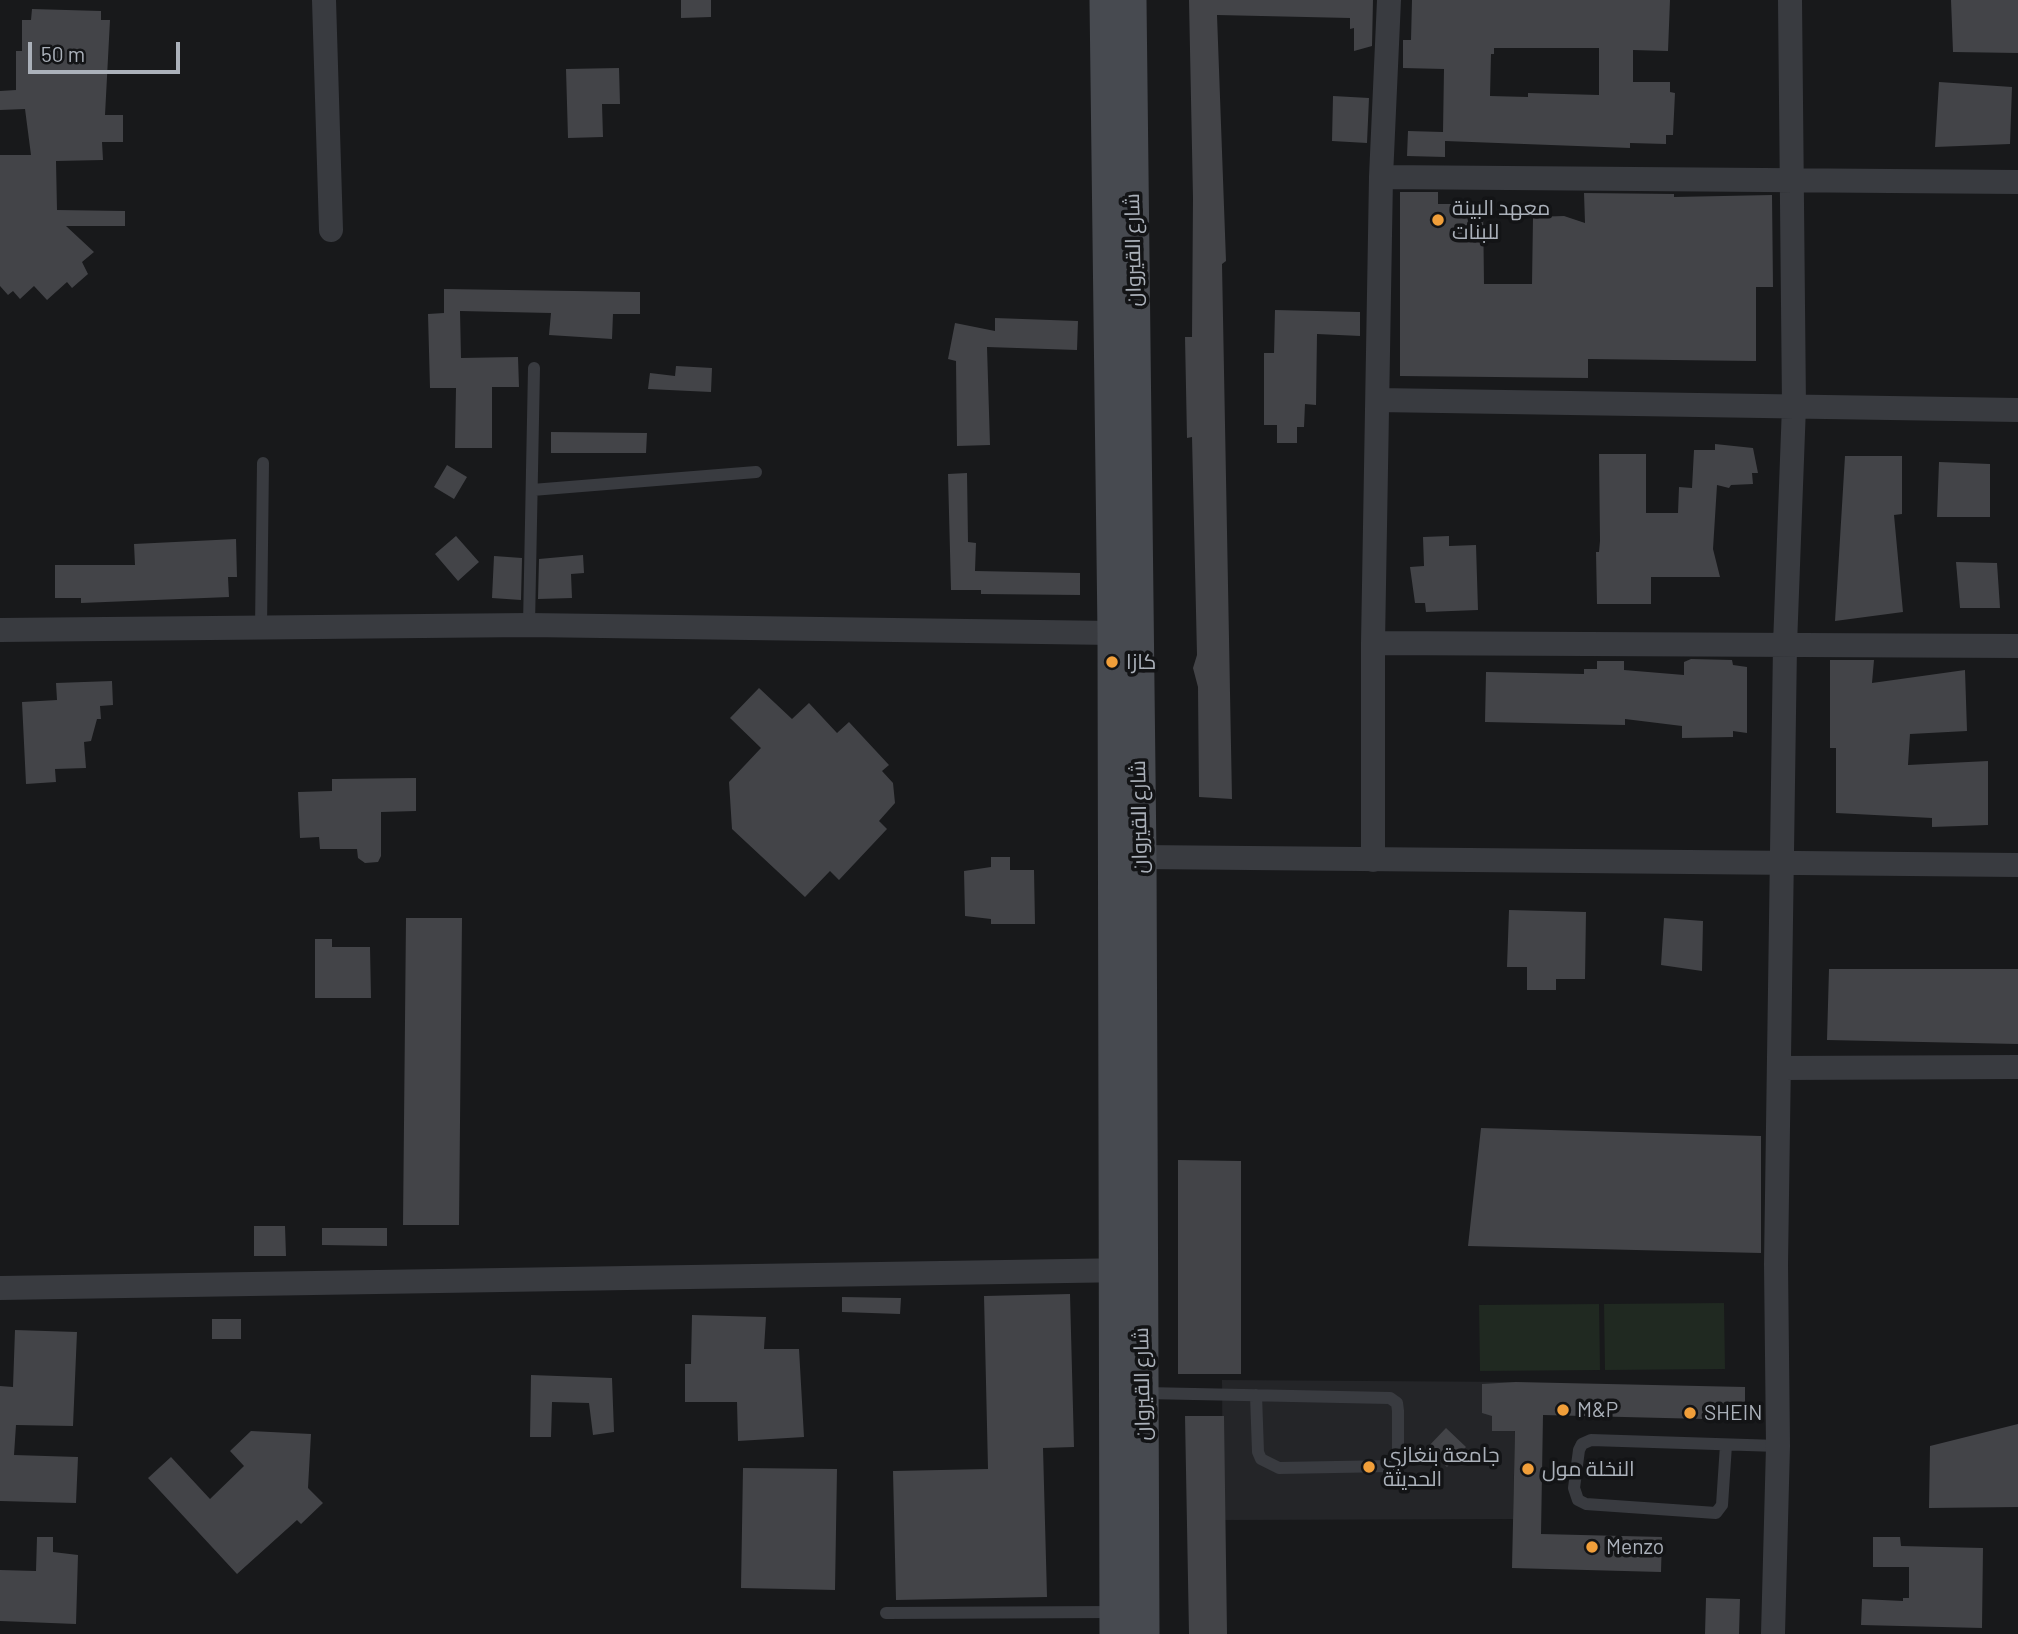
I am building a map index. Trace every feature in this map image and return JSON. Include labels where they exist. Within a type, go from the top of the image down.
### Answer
[{"type":"main road","name":"شارع القيروان","points":[[1106,0],[1114,634],[1127,1270],[1143,1393],[1143,1634]]},
{"type":"main road","name":"شارع القيروان","points":[[1116,1623],[1140,857],[1130,0]]},
{"type":"street","points":[[324,0],[331,230]]},
{"type":"street","points":[[1373,860],[1373,643],[1381,177],[1388,0]]},
{"type":"street","points":[[1773,1634],[1778,1446],[1776,1264],[1785,645],[1794,406],[1790,0]]},
{"type":"street","points":[[1381,177],[2018,181]]},
{"type":"street","points":[[1378,400],[2018,410]]},
{"type":"street","points":[[0,630],[529,625],[1114,634]]},
{"type":"street","points":[[1373,643],[2018,646]]},
{"type":"street","points":[[1140,857],[2018,865]]},
{"type":"street","points":[[1780,1068],[2018,1067]]},
{"type":"street","points":[[0,1288],[1127,1270]]},
{"type":"lane","points":[[529,625],[534,368]]},
{"type":"lane","points":[[261,628],[263,463]]},
{"type":"lane","points":[[532,490],[756,472]]},
{"type":"lane","points":[[1143,1393],[1256,1395],[1390,1398],[1397,1403],[1398,1461],[1393,1466],[1279,1468],[1261,1459],[1258,1452],[1256,1395]]},
{"type":"lane","points":[[1726,1445],[1723,1505],[1716,1513],[1586,1504],[1578,1500],[1574,1488],[1579,1450],[1582,1444],[1591,1440],[1778,1446]]},
{"type":"lane","points":[[886,1612],[1116,1623]]},
{"type":"shaded area","points":[[1724,1303],[1725,1369],[1605,1370],[1604,1304]]},
{"type":"shaded area","points":[[1599,1304],[1600,1370],[1480,1371],[1479,1305]]},
{"type":"shaded area","name":"جامعة بنغازي الحديثة","points":[[1222,1380],[1516,1382],[1513,1519],[1223,1520]]},
{"type":"building","points":[[681,0],[711,0],[711,17],[681,18]]},
{"type":"building","points":[[1189,0],[1373,0],[1372,46],[1354,51],[1354,28],[1350,29],[1350,18],[1217,15],[1226,261],[1222,264],[1232,799],[1199,797],[1198,687],[1193,668],[1197,655],[1192,437],[1187,438],[1185,337],[1192,337],[1193,198]]},
{"type":"building","points":[[1412,0],[1670,0],[1668,51],[1633,50],[1633,82],[1670,82],[1670,92],[1675,93],[1673,135],[1666,135],[1666,144],[1630,143],[1630,148],[1445,141],[1445,157],[1407,156],[1408,131],[1443,132],[1444,69],[1403,68],[1403,40],[1411,40]],"holes":[[[1494,48],[1599,48],[1599,95],[1528,93],[1528,97],[1490,96],[1491,54],[1494,54]]]},
{"type":"building","points":[[1951,0],[2018,0],[2018,53],[1953,52]]},
{"type":"building","points":[[32,9],[101,11],[101,20],[110,20],[105,115],[123,115],[123,142],[102,142],[103,160],[56,161],[57,210],[125,211],[125,226],[66,226],[94,252],[82,262],[88,274],[72,288],[67,282],[47,300],[34,286],[20,299],[13,291],[8,295],[0,286],[0,155],[31,155],[25,109],[0,110],[0,91],[16,90],[16,51],[22,51],[22,20],[31,20]]},
{"type":"building","points":[[619,68],[620,104],[602,104],[603,137],[568,138],[566,69]]},
{"type":"building","points":[[1939,82],[2012,87],[2010,144],[1935,147]]},
{"type":"building","points":[[1333,96],[1369,98],[1367,143],[1332,141]]},
{"type":"building","points":[[1400,192],[1438,192],[1438,204],[1483,204],[1484,284],[1532,284],[1533,217],[1564,216],[1585,223],[1584,193],[1674,194],[1674,197],[1772,195],[1773,287],[1756,287],[1756,361],[1588,359],[1588,378],[1400,376]]},
{"type":"building","points":[[444,289],[640,292],[640,314],[613,314],[612,339],[549,335],[551,313],[460,311],[461,358],[518,357],[519,387],[492,387],[492,448],[455,448],[456,388],[430,388],[428,314],[444,313]]},
{"type":"building","points":[[1275,310],[1360,312],[1360,336],[1317,334],[1316,405],[1305,404],[1304,427],[1297,427],[1297,443],[1277,443],[1277,425],[1264,425],[1264,353],[1274,353]]},
{"type":"building","points":[[995,318],[1078,321],[1077,350],[987,347],[990,445],[957,446],[956,361],[948,359],[955,323],[995,331]]},
{"type":"building","points":[[676,366],[712,368],[711,392],[648,389],[650,373],[675,376]]},
{"type":"building","points":[[551,432],[647,433],[646,453],[551,453]]},
{"type":"building","points":[[1715,444],[1753,448],[1758,473],[1752,473],[1753,484],[1731,485],[1729,488],[1717,485],[1713,549],[1720,577],[1651,577],[1651,604],[1597,604],[1596,552],[1599,552],[1600,541],[1599,454],[1646,454],[1646,513],[1678,513],[1679,487],[1692,488],[1694,450],[1715,450]]},
{"type":"building","points":[[1845,456],[1902,456],[1902,514],[1894,515],[1903,612],[1835,621]]},
{"type":"building","points":[[1939,462],[1990,464],[1990,517],[1937,517]]},
{"type":"building","points":[[447,465],[467,477],[454,499],[434,487]]},
{"type":"building","points":[[967,473],[968,542],[976,543],[975,571],[1080,573],[1080,595],[981,594],[981,590],[951,590],[948,474]]},
{"type":"building","points":[[456,536],[479,562],[458,581],[435,554]]},
{"type":"building","points":[[1449,536],[1449,546],[1476,545],[1478,610],[1426,612],[1425,603],[1415,603],[1410,567],[1424,566],[1423,537]]},
{"type":"building","points":[[236,539],[237,577],[228,577],[229,597],[81,603],[81,598],[55,598],[55,565],[135,565],[134,544]]},
{"type":"building","points":[[583,555],[584,573],[571,574],[572,598],[538,599],[539,559]]},
{"type":"building","points":[[494,556],[522,558],[521,600],[492,598]]},
{"type":"building","points":[[1956,562],[1997,563],[2000,608],[1960,608]]},
{"type":"building","points":[[1691,659],[1732,660],[1733,665],[1747,667],[1747,733],[1733,731],[1733,737],[1682,738],[1682,726],[1625,719],[1625,725],[1485,722],[1486,672],[1584,674],[1584,669],[1597,669],[1597,661],[1624,661],[1624,670],[1684,675],[1684,662]]},
{"type":"building","points":[[1830,660],[1874,660],[1872,683],[1965,670],[1967,731],[1910,734],[1908,765],[1988,761],[1988,825],[1932,827],[1932,818],[1836,813],[1836,748],[1830,748]]},
{"type":"building","points":[[112,681],[113,705],[100,706],[101,719],[97,719],[91,741],[84,742],[86,768],[55,769],[56,782],[26,784],[22,702],[57,700],[56,683]]},
{"type":"building","points":[[759,688],[792,719],[809,703],[837,733],[849,722],[889,765],[882,771],[893,783],[895,803],[879,821],[887,829],[839,880],[830,871],[805,897],[732,829],[729,782],[761,748],[730,718]]},
{"type":"building","points":[[416,778],[416,811],[381,812],[381,856],[378,862],[365,863],[358,858],[357,849],[320,849],[319,837],[300,838],[298,792],[332,791],[332,779]]},
{"type":"building","points":[[991,857],[1010,857],[1010,870],[1034,870],[1035,924],[991,924],[991,919],[965,916],[964,871],[991,867]]},
{"type":"building","points":[[1509,910],[1586,912],[1585,979],[1556,979],[1556,990],[1527,990],[1527,967],[1507,967]]},
{"type":"building","points":[[406,918],[462,918],[459,1225],[403,1225]]},
{"type":"building","points":[[1664,918],[1703,921],[1702,971],[1661,965]]},
{"type":"building","points":[[315,939],[332,939],[332,947],[370,947],[371,998],[315,998]]},
{"type":"building","points":[[1829,969],[2018,969],[2018,1044],[1827,1040]]},
{"type":"building","points":[[1481,1128],[1761,1136],[1761,1253],[1468,1246]]},
{"type":"building","points":[[1178,1160],[1241,1161],[1241,1374],[1178,1374]]},
{"type":"building","points":[[254,1226],[285,1226],[286,1256],[254,1256]]},
{"type":"building","points":[[322,1228],[387,1228],[387,1246],[322,1245]]},
{"type":"building","points":[[1070,1294],[1074,1447],[1043,1448],[1047,1597],[896,1600],[893,1471],[988,1469],[984,1296]]},
{"type":"building","points":[[842,1297],[901,1298],[900,1314],[842,1312]]},
{"type":"building","points":[[692,1315],[766,1317],[764,1349],[799,1349],[804,1437],[738,1441],[737,1402],[685,1402],[685,1364],[691,1364]]},
{"type":"building","points":[[212,1319],[241,1319],[241,1339],[212,1339]]},
{"type":"building","points":[[15,1330],[77,1332],[73,1426],[16,1425],[14,1455],[78,1457],[76,1503],[0,1501],[0,1386],[13,1387]]},
{"type":"building","points":[[531,1375],[612,1378],[614,1432],[593,1435],[589,1403],[552,1402],[551,1437],[530,1437]]},
{"type":"building","name":"النخلة مول","points":[[1516,1382],[1745,1387],[1745,1420],[1543,1415],[1541,1534],[1662,1537],[1661,1572],[1512,1568],[1515,1431],[1492,1431],[1492,1416],[1482,1413],[1482,1384]]},
{"type":"building","points":[[1185,1416],[1224,1416],[1227,1634],[1189,1634]]},
{"type":"building","points":[[2018,1424],[2018,1507],[1929,1508],[1930,1446]]},
{"type":"building","points":[[1446,1428],[1466,1447],[1447,1467],[1427,1448]]},
{"type":"building","points":[[251,1431],[311,1434],[308,1488],[323,1503],[301,1524],[297,1520],[237,1574],[148,1478],[171,1457],[210,1499],[244,1466],[230,1451]]},
{"type":"building","points":[[743,1468],[837,1469],[835,1590],[741,1588]]},
{"type":"building","points":[[37,1537],[53,1537],[53,1552],[78,1555],[76,1624],[0,1621],[0,1570],[36,1571]]},
{"type":"building","points":[[1873,1537],[1900,1537],[1901,1546],[1983,1548],[1982,1628],[1861,1625],[1862,1599],[1903,1601],[1903,1598],[1909,1598],[1909,1567],[1873,1567]]},
{"type":"building","points":[[1706,1598],[1740,1599],[1739,1634],[1705,1634]]},
{"type":"place","name":"معهد البينة للبنات","points":[[1438,220]]},
{"type":"place","name":"كازا","points":[[1112,662]]},
{"type":"place","name":"M&P","points":[[1563,1410]]},
{"type":"place","name":"SHEIN","points":[[1690,1413]]},
{"type":"place","name":"جامعة بنغازي الحديثة","points":[[1369,1467]]},
{"type":"place","name":"النخلة مول","points":[[1528,1469]]},
{"type":"place","name":"Menzo","points":[[1592,1547]]}]
